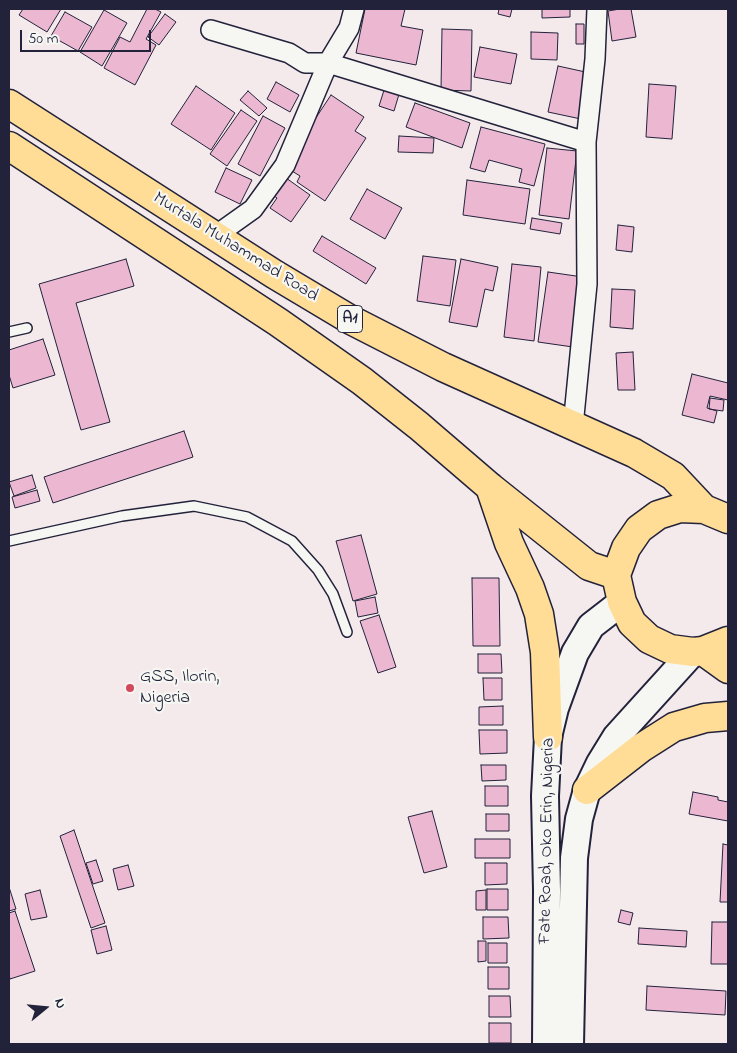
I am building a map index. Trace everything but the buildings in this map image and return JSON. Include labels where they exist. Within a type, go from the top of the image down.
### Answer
[{"type":"highway","name":"Murtala Muhammad Road","points":[[9,104],[274,274],[351,320],[443,367],[634,454],[673,476],[716,514]]},
{"type":"highway","name":"Murtala Muhammad Road","points":[[9,146],[278,322],[354,376],[419,426],[490,487],[589,566],[616,575]]},
{"type":"highway","points":[[490,487],[509,543],[530,588],[539,614],[545,652],[548,737]]},
{"type":"highway","points":[[716,514],[680,508],[658,515],[639,529],[626,548],[616,575],[622,602],[632,623],[649,639],[670,649],[698,652],[728,670]]},
{"type":"highway","points":[[698,652],[728,641]]},
{"type":"highway","points":[[587,790],[641,748],[674,727],[705,718],[728,716]]},
{"type":"street","points":[[215,236],[254,209],[285,165],[328,63],[349,28],[354,9]]},
{"type":"street","points":[[573,426],[587,284],[586,142],[595,58],[597,9]]},
{"type":"street","points":[[212,30],[289,53],[305,63],[328,63],[586,142]]},
{"type":"street","name":"Fate Road, Oko Erin, Nigeria","points":[[546,1044],[547,890],[545,796],[548,737],[555,708],[575,653],[591,626],[622,602]]},
{"type":"street","name":"Fate Road, Oko Erin, Nigeria","points":[[570,1044],[574,858],[579,819],[587,790],[600,763],[616,737],[635,714],[698,652]]},
{"type":"lane","points":[[9,332],[27,328]]},
{"type":"lane","points":[[9,542],[122,516],[194,506],[247,517],[292,541],[318,570],[333,594],[348,632]]},
{"type":"place","name":"GSS, Ilorin, Nigeria","points":[[130,688]]}]
